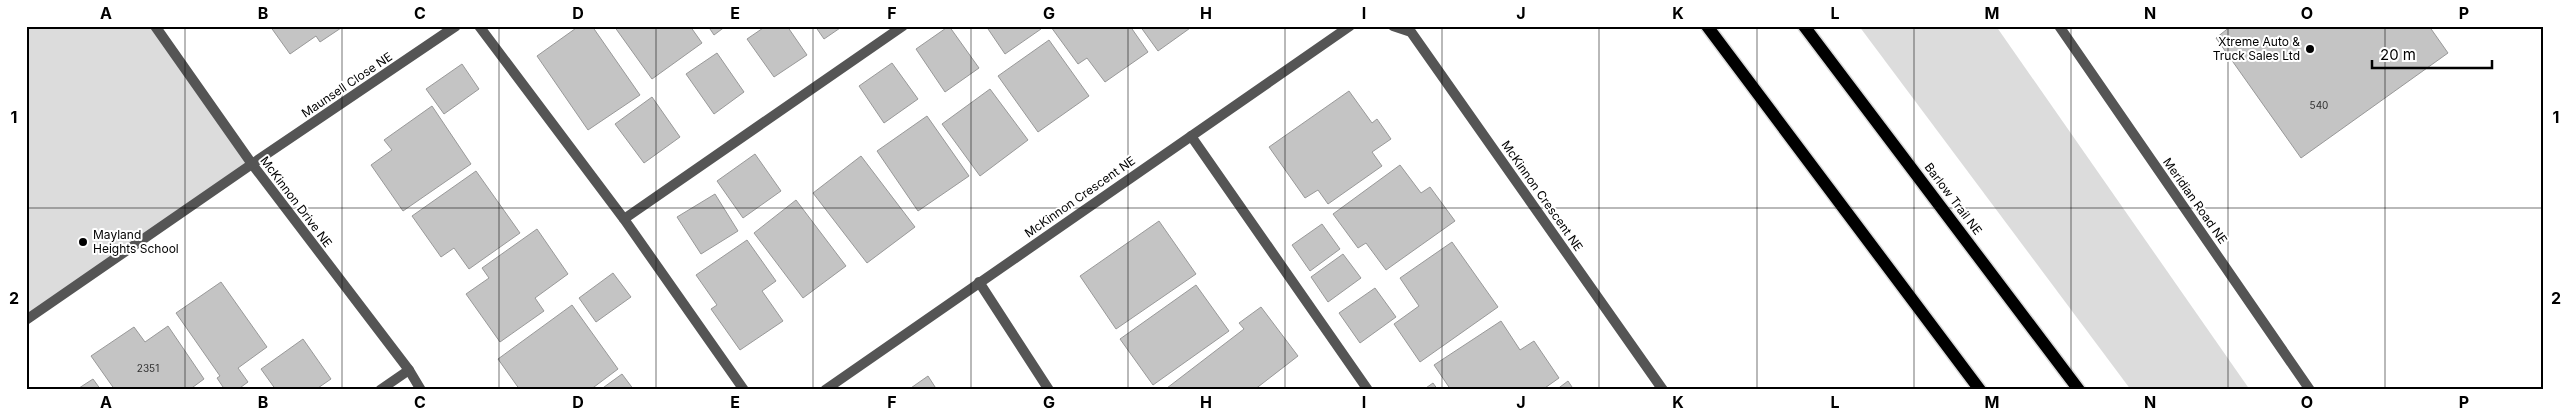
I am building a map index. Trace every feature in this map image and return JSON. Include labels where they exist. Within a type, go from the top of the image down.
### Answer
[{"type":"main road","points":[[1707,26],[1980,390]]},
{"type":"main road","name":"Barlow Trail NE","points":[[1804,26],[2078,390]]},
{"type":"street","name":"McKinnon Drive NE","points":[[155,26],[252,164],[409,370],[421,390]]},
{"type":"street","name":"Maunsell Close NE","points":[[26,320],[456,26]]},
{"type":"street","points":[[479,26],[624,219],[744,390]]},
{"type":"street","points":[[624,219],[903,26]]},
{"type":"street","name":"McKinnon Crescent NE","points":[[825,390],[1350,26]]},
{"type":"street","name":"McKinnon Crescent NE","points":[[1392,26],[1411,32],[1663,390]]},
{"type":"street","name":"Meridian Road NE","points":[[2059,26],[2310,390]]},
{"type":"street","points":[[1191,136],[1368,390]]},
{"type":"street","points":[[979,282],[1050,390]]},
{"type":"street","points":[[380,390],[409,370]]},
{"type":"shaded area","name":"Mayland Heights School","points":[[26,26],[155,26],[252,164],[26,320]]},
{"type":"shaded area","points":[[1859,26],[1996,26],[2250,390],[2131,390]]},
{"type":"building","points":[[270,26],[344,26],[320,42],[316,36],[290,54]]},
{"type":"building","points":[[579,26],[592,26],[640,95],[588,130],[537,56]]},
{"type":"building","points":[[614,26],[690,26],[702,43],[652,79]]},
{"type":"building","points":[[708,26],[726,26],[714,35]]},
{"type":"building","points":[[766,26],[787,26],[807,55],[774,77],[747,39]]},
{"type":"building","points":[[815,26],[843,26],[824,39]]},
{"type":"building","points":[[949,26],[979,68],[945,92],[916,49]]},
{"type":"building","points":[[986,26],[1039,26],[1041,29],[1005,54]]},
{"type":"building","points":[[1130,26],[1148,52],[1105,82],[1087,58],[1078,64],[1051,27]]},
{"type":"building","points":[[1140,26],[1193,26],[1158,51]]},
{"type":"building","points":[[2231,26],[2429,26],[2448,53],[2301,158],[2216,38]]},
{"type":"building","points":[[1049,40],[1089,96],[1038,132],[998,76]]},
{"type":"building","points":[[717,53],[744,92],[714,114],[686,74]]},
{"type":"building","points":[[892,63],[918,99],[884,123],[859,86]]},
{"type":"building","points":[[462,64],[479,89],[444,114],[426,89]]},
{"type":"building","points":[[990,89],[1028,140],[980,176],[942,124]]},
{"type":"building","points":[[1349,91],[1372,123],[1377,119],[1391,139],[1372,152],[1382,166],[1328,204],[1318,190],[1305,198],[1269,147]]},
{"type":"building","points":[[652,97],[680,137],[644,163],[615,124]]},
{"type":"building","points":[[432,106],[471,164],[403,211],[371,165],[392,150],[384,140]]},
{"type":"building","points":[[927,116],[969,176],[918,211],[877,151]]},
{"type":"building","points":[[755,154],[781,191],[743,218],[717,181]]},
{"type":"building","points":[[861,156],[915,227],[867,263],[813,193]]},
{"type":"building","points":[[1400,165],[1421,193],[1430,187],[1455,221],[1386,270],[1366,243],[1358,248],[1333,214]]},
{"type":"building","points":[[476,171],[520,233],[469,269],[454,248],[441,257],[412,216]]},
{"type":"building","points":[[715,194],[738,231],[701,254],[677,217]]},
{"type":"building","points":[[796,200],[846,266],[803,298],[754,233]]},
{"type":"building","points":[[1159,221],[1196,274],[1116,329],[1080,276]]},
{"type":"building","points":[[1322,224],[1340,249],[1310,271],[1292,245]]},
{"type":"building","points":[[537,229],[568,274],[535,298],[544,311],[500,342],[466,294],[489,278],[482,268]]},
{"type":"building","points":[[747,240],[776,281],[762,291],[783,321],[740,350],[711,309],[717,305],[696,275]]},
{"type":"building","points":[[1452,242],[1498,307],[1420,362],[1394,324],[1419,306],[1400,278]]},
{"type":"building","points":[[1343,254],[1361,278],[1328,302],[1311,277]]},
{"type":"building","points":[[613,273],[631,297],[596,322],[579,298]]},
{"type":"building","points":[[221,282],[267,347],[238,368],[248,382],[237,390],[225,390],[217,378],[220,376],[176,313]]},
{"type":"building","points":[[1196,285],[1229,331],[1153,385],[1120,339]]},
{"type":"building","points":[[1375,288],[1396,317],[1360,343],[1339,313]]},
{"type":"building","points":[[572,305],[618,369],[590,390],[520,390],[498,359]]},
{"type":"building","points":[[1261,307],[1298,356],[1254,390],[1169,390],[1167,388],[1244,329],[1239,323]]},
{"type":"building","points":[[1501,321],[1520,350],[1534,341],[1559,378],[1542,390],[1451,390],[1434,365]]},
{"type":"building","points":[[168,326],[204,379],[189,390],[115,390],[91,356],[134,327],[145,342]]},
{"type":"building","points":[[303,339],[331,379],[315,390],[276,390],[261,369]]},
{"type":"building","points":[[622,374],[634,390],[600,390]]},
{"type":"building","points":[[928,376],[937,390],[908,390]]},
{"type":"building","points":[[93,379],[101,390],[76,390]]},
{"type":"building","points":[[1568,381],[1574,390],[1556,390]]},
{"type":"building","points":[[1433,383],[1438,390],[1423,390]]},
{"type":"place","name":"Xtreme Auto & Truck Sales Ltd","points":[[2310,49]]},
{"type":"place","name":"Mayland Heights School","points":[[83,242]]}]
